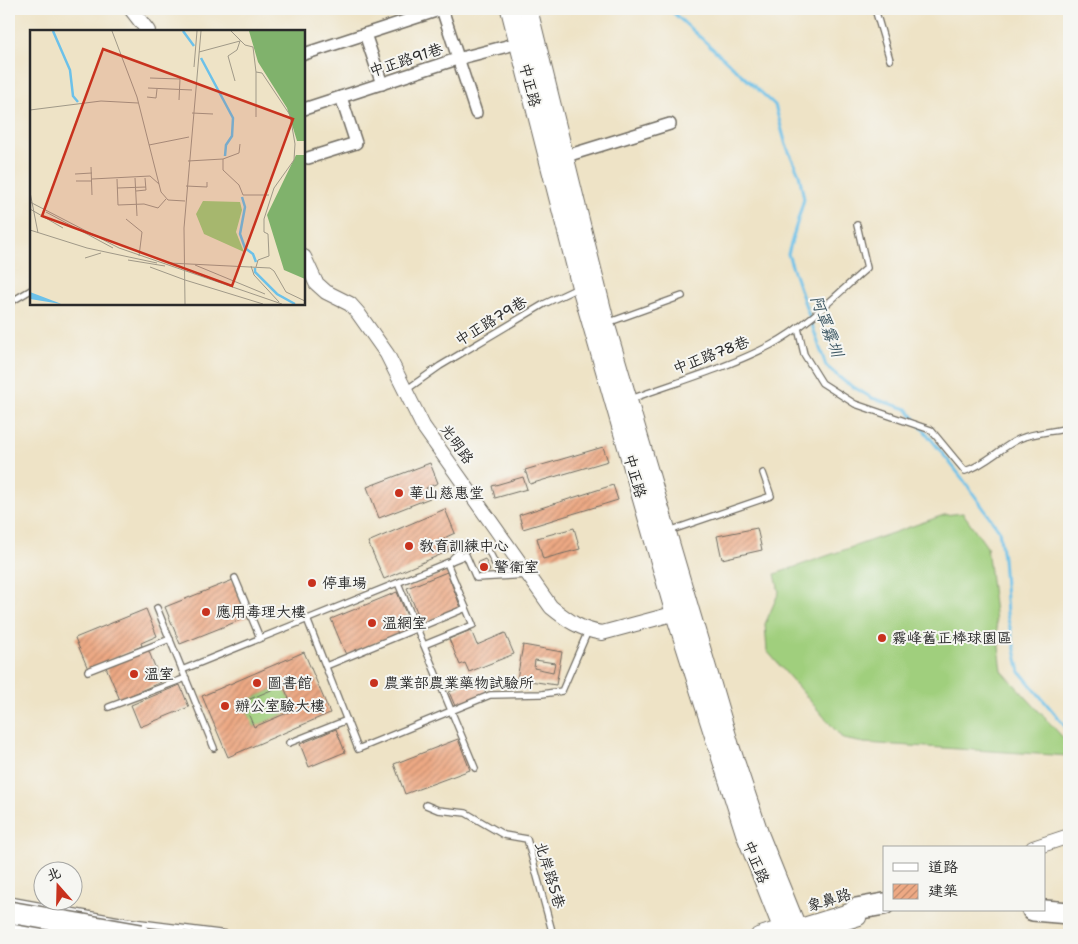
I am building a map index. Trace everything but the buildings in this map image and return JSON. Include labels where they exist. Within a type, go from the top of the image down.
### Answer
[{"type":"highway","points":[[856,909],[883,904]]},
{"type":"highway","points":[[1046,911],[1069,913]]},
{"type":"highway","points":[[9,912],[141,935]]},
{"type":"highway","points":[[9,932],[22,935]]},
{"type":"main road","name":"中正路","points":[[510,9],[527,40],[563,157],[587,284],[605,324],[629,400],[667,532],[682,611]]},
{"type":"main road","name":"中正路","points":[[528,9],[527,40],[587,284],[682,611],[794,932]]},
{"type":"street","points":[[131,9],[147,30]]},
{"type":"street","points":[[305,54],[442,9],[476,113]]},
{"type":"street","points":[[365,34],[382,84]]},
{"type":"street","name":"中正路91巷","points":[[305,109],[457,59],[527,40]]},
{"type":"street","points":[[308,158],[356,143],[341,98]]},
{"type":"street","points":[[563,157],[670,124]]},
{"type":"street","name":"光明路","points":[[305,259],[316,283],[326,292],[350,304],[387,354],[423,426],[465,482],[551,607],[574,625],[588,631]]},
{"type":"street","points":[[588,631],[602,633],[682,611]]},
{"type":"street","points":[[1039,846],[1069,836]]},
{"type":"street","points":[[1046,853],[1069,843]]},
{"type":"street","name":"象鼻路","points":[[794,932],[883,899]]},
{"type":"street","points":[[9,908],[24,922],[74,935]]},
{"type":"street","name":"象鼻路","points":[[794,932],[883,910]]},
{"type":"street","points":[[758,935],[794,932]]},
{"type":"lane","points":[[875,9],[890,60]]},
{"type":"lane","name":"中正路78巷","points":[[629,400],[771,345],[798,328],[867,268],[857,225]]},
{"type":"lane","name":"中正路79巷","points":[[406,390],[440,366],[504,328],[587,284]]},
{"type":"lane","points":[[9,303],[30,291]]},
{"type":"lane","points":[[605,324],[682,296]]},
{"type":"lane","points":[[798,328],[804,354],[822,383],[855,404],[931,430],[965,471],[977,467],[998,451],[1021,438],[1069,428]]},
{"type":"lane","points":[[667,532],[770,496],[763,473]]},
{"type":"lane","points":[[449,562],[461,550],[480,547],[488,551],[500,571],[526,573]]},
{"type":"lane","points":[[182,670],[466,555],[476,578],[526,573]]},
{"type":"lane","points":[[424,645],[473,625],[449,562]]},
{"type":"lane","points":[[234,578],[260,638]]},
{"type":"lane","points":[[398,583],[475,768]]},
{"type":"lane","points":[[158,608],[214,748]]},
{"type":"lane","points":[[326,666],[466,608]]},
{"type":"lane","points":[[307,619],[358,749],[490,695],[542,694],[562,691],[588,631]]},
{"type":"lane","points":[[88,671],[170,639]]},
{"type":"lane","points":[[109,707],[186,678]]},
{"type":"lane","points":[[289,743],[347,720]]},
{"type":"lane","name":"北岸路5巷","points":[[426,805],[438,810],[466,813],[504,835],[527,839],[553,935]]},
{"type":"lane","points":[[9,900],[106,917],[235,935]]},
{"type":"lane","points":[[102,935],[106,917]]},
{"type":"green space","name":"霧峰舊正棒球園區","points":[[963,513],[987,547],[1002,671],[1069,744],[1069,756],[864,743],[843,739],[767,651],[765,624],[779,592],[775,574],[944,515]]},
{"type":"green space","points":[[283,685],[294,710],[254,727],[243,702]]},
{"type":"waterway","name":"阿罩霧圳","points":[[669,9],[775,105],[786,145],[799,174],[804,199],[788,254],[826,366],[845,382],[872,398],[907,409],[962,478],[999,530],[1007,614],[1020,672],[1069,731]]},
{"type":"place","name":"華山慈惠堂","points":[[399,493]]},
{"type":"place","name":"教育訓練中心","points":[[409,546]]},
{"type":"place","name":"警衛室","points":[[484,567]]},
{"type":"place","name":"停車場","points":[[312,583]]},
{"type":"place","name":"應用毒理大樓","points":[[206,612]]},
{"type":"place","name":"溫網室","points":[[372,623]]},
{"type":"place","name":"霧峰舊正棒球園區","points":[[882,638]]},
{"type":"place","name":"溫室","points":[[134,674]]},
{"type":"place","name":"圖書館","points":[[257,683]]},
{"type":"place","name":"農業部農業藥物試驗所","points":[[374,683]]},
{"type":"place","name":"辦公室驗大樓","points":[[225,706]]}]
